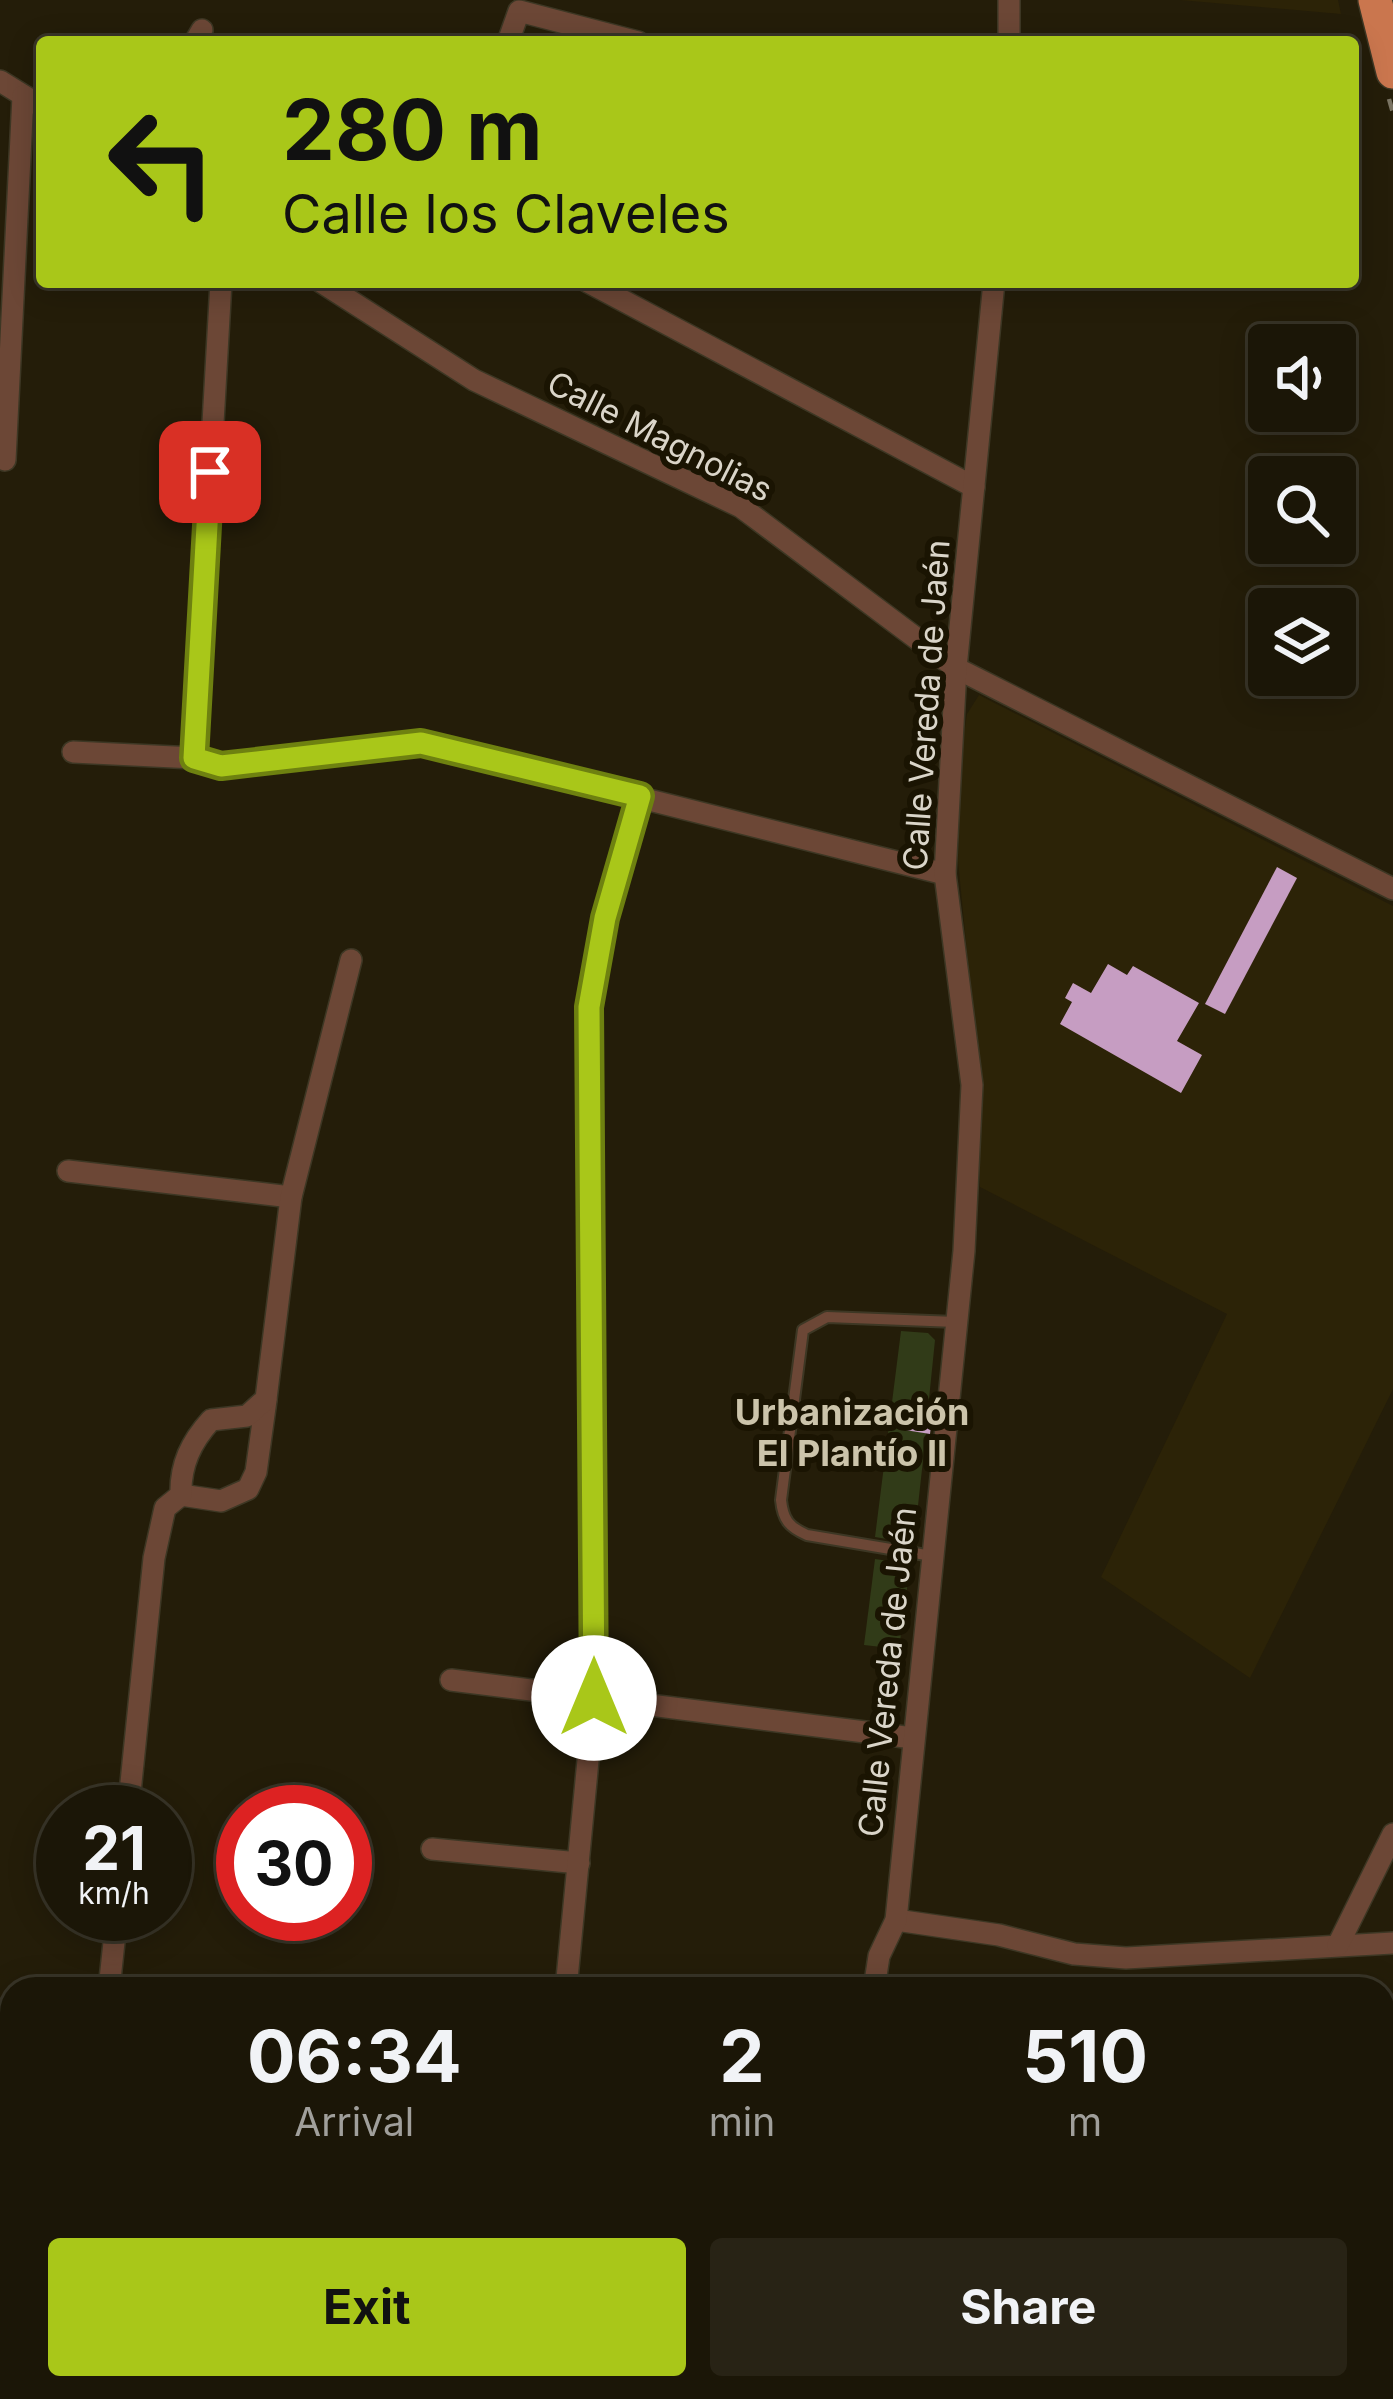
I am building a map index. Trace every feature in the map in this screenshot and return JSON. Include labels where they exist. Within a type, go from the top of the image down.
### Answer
[{"type":"highway","points":[[1375,0],[1393,72]]},
{"type":"street","points":[[1009,0],[1009,36]]},
{"type":"street","points":[[510,36],[519,11],[615,36]]},
{"type":"street","points":[[0,81],[33,102],[5,460]]},
{"type":"street","points":[[194,758],[221,288]]},
{"type":"street","name":"Calle Magnolias","points":[[330,288],[474,380],[741,507],[956,668],[1393,889]]},
{"type":"street","points":[[599,288],[974,488]]},
{"type":"street","name":"Calle Vereda de Jaén","points":[[876,1977],[879,1956],[896,1920],[964,1251],[972,1084],[945,874],[956,668],[993,288]]},
{"type":"street","points":[[73,752],[194,758],[221,766],[421,743],[945,874]]},
{"type":"street","points":[[567,1977],[594,1698],[589,1007],[605,918],[640,796]]},
{"type":"street","points":[[131,1785],[154,1558],[165,1508],[181,1495],[221,1501],[248,1489],[256,1472],[291,1197],[351,959]]},
{"type":"street","points":[[68,1171],[291,1197]]},
{"type":"street","points":[[181,1495],[180,1476],[196,1437],[211,1420],[248,1416],[266,1399]]},
{"type":"street","points":[[451,1680],[914,1738]]},
{"type":"street","points":[[1338,1945],[1393,1834]]},
{"type":"street","points":[[433,1849],[579,1863]]},
{"type":"street","points":[[896,1920],[999,1935],[1074,1954],[1126,1958],[1393,1943]]},
{"type":"street","points":[[110,1977],[114,1941]]},
{"type":"lane","points":[[932,1556],[807,1535],[783,1517],[781,1500],[803,1330],[826,1317],[956,1322]]},
{"type":"shaded area","points":[[1180,0],[1338,0],[1341,14],[1296,10]]},
{"type":"shaded area","points":[[979,695],[1393,906],[1393,1389],[1250,1678],[1101,1577],[1227,1314],[980,1187],[980,1084],[958,861],[962,746],[967,714]]},
{"type":"green space","points":[[901,1331],[928,1333],[935,1340],[928,1409],[908,1407],[926,1433],[915,1533],[905,1542],[875,1537]]},
{"type":"green space","points":[[875,1559],[903,1563],[909,1573],[899,1649],[864,1645]]},
{"type":"building","points":[[1277,867],[1297,878],[1225,1014],[1205,1004]]},
{"type":"building","points":[[1108,964],[1127,975],[1133,966],[1199,1003],[1177,1041],[1202,1055],[1181,1093],[1060,1024],[1072,1002],[1065,998],[1073,983],[1091,993]]},
{"type":"building","points":[[908,1406],[933,1410],[930,1434],[905,1430]]},
{"type":"district","name":"Urbanización El Plantío II","points":[[852,1432]]},
{"type":"route","points":[[210,472],[194,758],[221,766],[421,743],[640,796],[605,918],[589,1007],[594,1698]]}]
